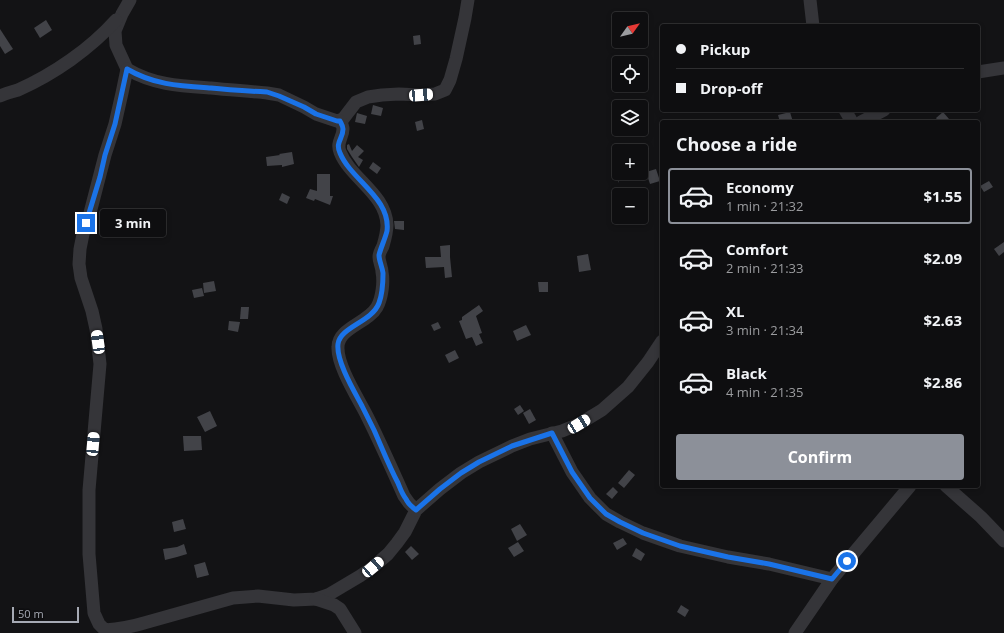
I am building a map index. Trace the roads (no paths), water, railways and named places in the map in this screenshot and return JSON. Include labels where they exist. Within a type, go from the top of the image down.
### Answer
[{"type":"street","points":[[130,0],[117,24],[114,36],[116,45],[127,69],[135,74],[166,84],[267,92],[290,100],[316,114],[337,121],[340,121],[345,117],[356,102],[368,97],[399,94],[435,94],[445,90],[450,80],[456,59],[468,0]]},
{"type":"street","points":[[810,0],[813,24]]},
{"type":"street","points":[[1,95],[16,91],[37,80],[73,57],[109,29],[122,14]]},
{"type":"street","points":[[980,72],[1004,68]]},
{"type":"street","points":[[127,69],[115,124],[83,234],[78,264],[96,329],[100,364],[89,490],[89,554],[94,613],[99,624],[106,630],[131,627],[233,598],[258,596],[294,600],[316,599],[328,595],[360,576],[388,554],[405,532],[416,510],[461,473],[479,462],[512,446],[562,431],[579,424],[602,410],[634,378],[648,362],[660,344]]},
{"type":"street","points":[[865,120],[880,112]]},
{"type":"street","points":[[340,121],[343,129],[338,144],[340,153],[345,162],[377,199],[386,218],[387,231],[379,255],[383,277],[380,302],[367,318],[349,329],[341,337],[337,345],[338,354],[347,377],[374,430],[404,496],[408,503],[416,510]]},
{"type":"street","points":[[552,433],[572,472],[590,498],[606,514],[620,522],[643,533],[680,546],[728,557],[769,564],[832,579]]},
{"type":"street","points":[[795,633],[832,579],[908,488]]},
{"type":"street","points":[[948,488],[1002,537]]},
{"type":"street","points":[[316,599],[334,605],[340,609],[355,633]]}]
